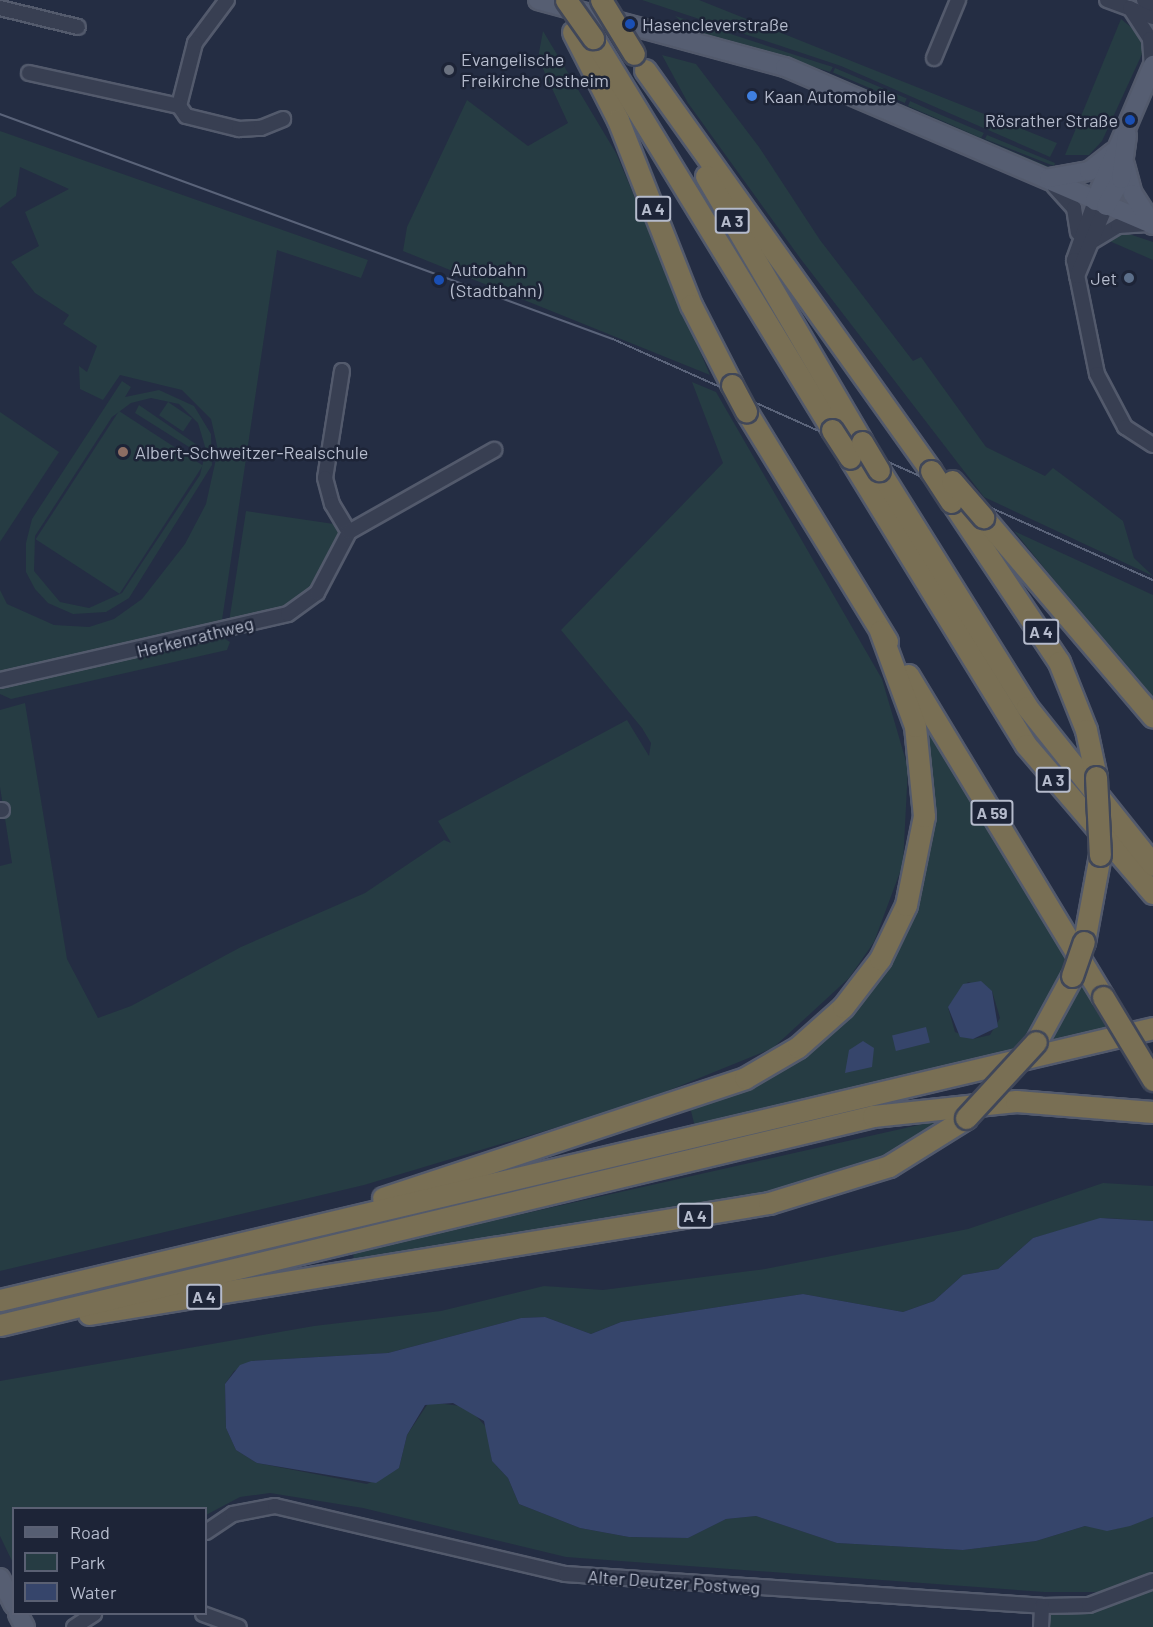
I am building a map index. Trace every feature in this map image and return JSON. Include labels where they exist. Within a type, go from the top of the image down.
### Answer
[{"type":"highway","name":"A 4","points":[[0,1300],[160,1263],[678,1103],[772,1064],[822,1029],[880,959],[906,905],[921,846],[921,756],[880,631],[732,386],[691,305],[583,35],[558,0]]},
{"type":"highway","name":"A 3","points":[[566,0],[583,35],[832,430],[879,470],[1027,707],[1153,865]]},
{"type":"highway","name":"A 3","points":[[601,0],[639,62],[856,450],[1026,745],[1153,893]]},
{"type":"highway","name":"A 4","points":[[0,1325],[155,1305],[769,1203],[889,1166],[966,1118],[1036,1042],[1072,976],[1084,942],[1100,855],[1096,777],[1086,730],[1059,662],[899,423],[639,62]]},
{"type":"highway","points":[[899,423],[952,481],[1153,717]]},
{"type":"highway","name":"A 59","points":[[880,631],[1153,1080]]},
{"type":"highway","points":[[160,1263],[1153,1028]]},
{"type":"highway","points":[[0,1325],[873,1116],[1016,1101],[1153,1112]]},
{"type":"main road","points":[[538,0],[713,46]]},
{"type":"main road","points":[[572,0],[851,92],[1153,225]]},
{"type":"main road","points":[[1101,203],[1119,157],[1128,124],[1152,66]]},
{"type":"main road","points":[[1046,178],[1089,171],[1119,157]]},
{"type":"main road","points":[[1119,157],[1133,194],[1153,225]]},
{"type":"main road","points":[[0,1578],[12,1601]]},
{"type":"street","points":[[179,106],[195,43],[227,0]]},
{"type":"street","points":[[934,58],[958,0]]},
{"type":"street","points":[[1107,0],[1153,17]]},
{"type":"street","points":[[1144,0],[1153,4]]},
{"type":"street","points":[[0,8],[78,27]]},
{"type":"street","points":[[1130,8],[1150,39],[1152,66]]},
{"type":"street","points":[[29,73],[179,106],[186,116],[239,129],[261,128],[283,119]]},
{"type":"street","points":[[1046,178],[1074,208],[1084,241]]},
{"type":"street","points":[[1101,203],[1084,241],[1077,277],[1107,403],[1125,427],[1153,445]]},
{"type":"street","points":[[1084,241],[1118,226],[1153,225]]},
{"type":"street","points":[[342,370],[325,478],[332,504],[349,532],[494,450]]},
{"type":"street","name":"Herkenrathweg","points":[[0,680],[288,614],[317,593],[349,532]]},
{"type":"street","name":"Alter Deutzer Postweg","points":[[207,1531],[233,1514],[275,1506],[565,1574],[1042,1606],[1089,1605],[1153,1581]]},
{"type":"street","points":[[1041,1627],[1042,1606]]},
{"type":"street","points":[[74,1627],[92,1615]]},
{"type":"street","points":[[206,1615],[238,1627]]},
{"type":"green space","points":[[642,0],[699,0],[1057,143],[1050,157],[841,66]]},
{"type":"green space","points":[[675,16],[833,67],[830,72],[689,28]]},
{"type":"green space","points":[[1121,19],[1142,36],[1143,52],[1102,141],[1089,155],[1065,155]]},
{"type":"green space","points":[[671,21],[823,71],[1054,169],[1053,173],[681,31]]},
{"type":"green space","points":[[543,31],[616,153],[710,375],[403,251],[407,227],[467,100],[528,146],[568,123],[538,58]]},
{"type":"green space","points":[[662,55],[696,64],[759,147],[820,240],[913,361],[921,357],[986,447],[1045,476],[1053,468],[1096,500],[1123,521],[1134,558],[1153,576],[984,497],[800,258],[688,103]]},
{"type":"green space","points":[[835,68],[907,98],[905,103],[833,73]]},
{"type":"green space","points":[[910,101],[984,133],[981,138],[908,106]]},
{"type":"green space","points":[[0,131],[368,260],[361,278],[277,250],[221,627],[0,672],[0,590],[7,604],[54,625],[89,627],[114,619],[142,599],[185,544],[206,504],[218,450],[211,419],[182,390],[120,375],[103,400],[80,389],[79,366],[87,372],[97,346],[63,324],[69,315],[35,293],[11,262],[39,246],[25,212],[69,189],[20,167],[16,196],[0,208]]},
{"type":"green space","points":[[987,135],[1055,163],[1054,166],[985,139]]},
{"type":"green space","points":[[1126,233],[1153,242],[1153,260],[1107,240]]},
{"type":"green space","points":[[122,381],[131,387],[125,397],[159,390],[194,406],[211,434],[212,465],[129,598],[106,612],[73,614],[48,603],[35,589],[26,572],[26,543],[32,519]],"holes":[[[151,398],[179,404],[198,423],[206,450],[200,475],[122,593],[89,608],[60,602],[34,571],[35,536],[112,417],[131,403]]]},
{"type":"green space","points":[[692,382],[716,392],[882,679],[908,768],[903,864],[874,942],[849,978],[773,1048],[638,1103],[364,1185],[0,1271],[0,866],[12,863],[0,787],[0,710],[25,703],[67,959],[98,1018],[131,1006],[241,947],[365,893],[444,840],[451,843],[438,821],[627,720],[649,756],[651,743],[642,728],[561,630],[723,463]]},
{"type":"green space","points":[[168,402],[192,418],[183,431],[159,415]]},
{"type":"green space","points":[[139,405],[200,447],[197,452],[135,413]]},
{"type":"green space","points":[[119,411],[203,465],[120,594],[36,539]]},
{"type":"green space","points":[[0,412],[59,452],[0,542]]},
{"type":"green space","points":[[246,511],[334,524],[339,533],[310,594],[283,610],[229,622]]},
{"type":"green space","points":[[1014,531],[1153,595],[1153,701]]},
{"type":"green space","points":[[219,635],[230,642],[227,650],[11,699],[0,694],[0,686]]},
{"type":"green space","points":[[923,717],[1069,958],[1037,1022],[1018,1051],[695,1127],[690,1107],[837,1026],[897,947],[912,910]],"holes":[[[968,982],[992,991],[1000,1018],[990,1035],[973,1039],[955,1032],[948,1007]]]},
{"type":"green space","points":[[1081,979],[1108,1029],[1045,1044],[1074,997]]},
{"type":"green space","points":[[963,1115],[858,1169],[780,1192],[354,1262],[353,1252]]},
{"type":"green space","points":[[1103,1183],[1153,1186],[1153,1221],[1107,1218],[1033,1238],[998,1269],[963,1275],[934,1301],[903,1312],[803,1294],[621,1322],[591,1334],[545,1317],[521,1318],[388,1353],[251,1361],[234,1371],[225,1384],[226,1428],[236,1450],[257,1463],[367,1484],[399,1468],[407,1435],[429,1402],[468,1407],[487,1428],[492,1461],[508,1478],[519,1504],[580,1528],[629,1537],[688,1538],[726,1519],[756,1516],[837,1543],[963,1550],[1036,1541],[1085,1526],[1116,1529],[1153,1517],[1153,1571],[1107,1592],[1044,1592],[566,1557],[363,1508],[270,1493],[240,1497],[207,1514],[207,1507],[12,1507],[12,1561],[0,1536],[0,1381],[314,1326],[441,1311],[544,1286],[603,1290],[765,1269],[968,1229]]},
{"type":"green space","points":[[1153,1589],[1153,1627],[1049,1627],[1050,1611],[1089,1609]]},
{"type":"water","points":[[981,981],[992,991],[998,1027],[973,1039],[960,1037],[948,1007],[963,984]]},
{"type":"water","points":[[926,1027],[930,1043],[896,1051],[892,1035]]},
{"type":"water","points":[[863,1041],[874,1048],[872,1067],[845,1073],[849,1050]]},
{"type":"water","points":[[1100,1218],[1153,1221],[1153,1517],[1130,1526],[1107,1531],[1085,1526],[1036,1541],[963,1550],[837,1543],[756,1516],[726,1519],[688,1538],[629,1537],[580,1528],[519,1504],[508,1478],[492,1461],[484,1421],[453,1403],[425,1405],[407,1435],[399,1468],[376,1483],[257,1463],[236,1450],[226,1428],[225,1384],[240,1365],[251,1361],[388,1353],[521,1318],[545,1317],[591,1334],[621,1322],[803,1294],[903,1312],[934,1301],[963,1275],[998,1269],[1033,1238]]},
{"type":"tram line","points":[[0,114],[613,339],[1153,580]]},
{"type":"place","name":"Hasencleverstraße","points":[[630,24]]},
{"type":"place","name":"Evangelische Freikirche Ostheim","points":[[449,70]]},
{"type":"place","name":"Kaan Automobile","points":[[752,96]]},
{"type":"place","name":"Rösrather Straße","points":[[1130,120]]},
{"type":"place","name":"Jet","points":[[1129,278]]},
{"type":"place","name":"Autobahn (Stadtbahn)","points":[[439,280]]},
{"type":"place","name":"Albert-Schweitzer-Realschule","points":[[123,452]]}]
